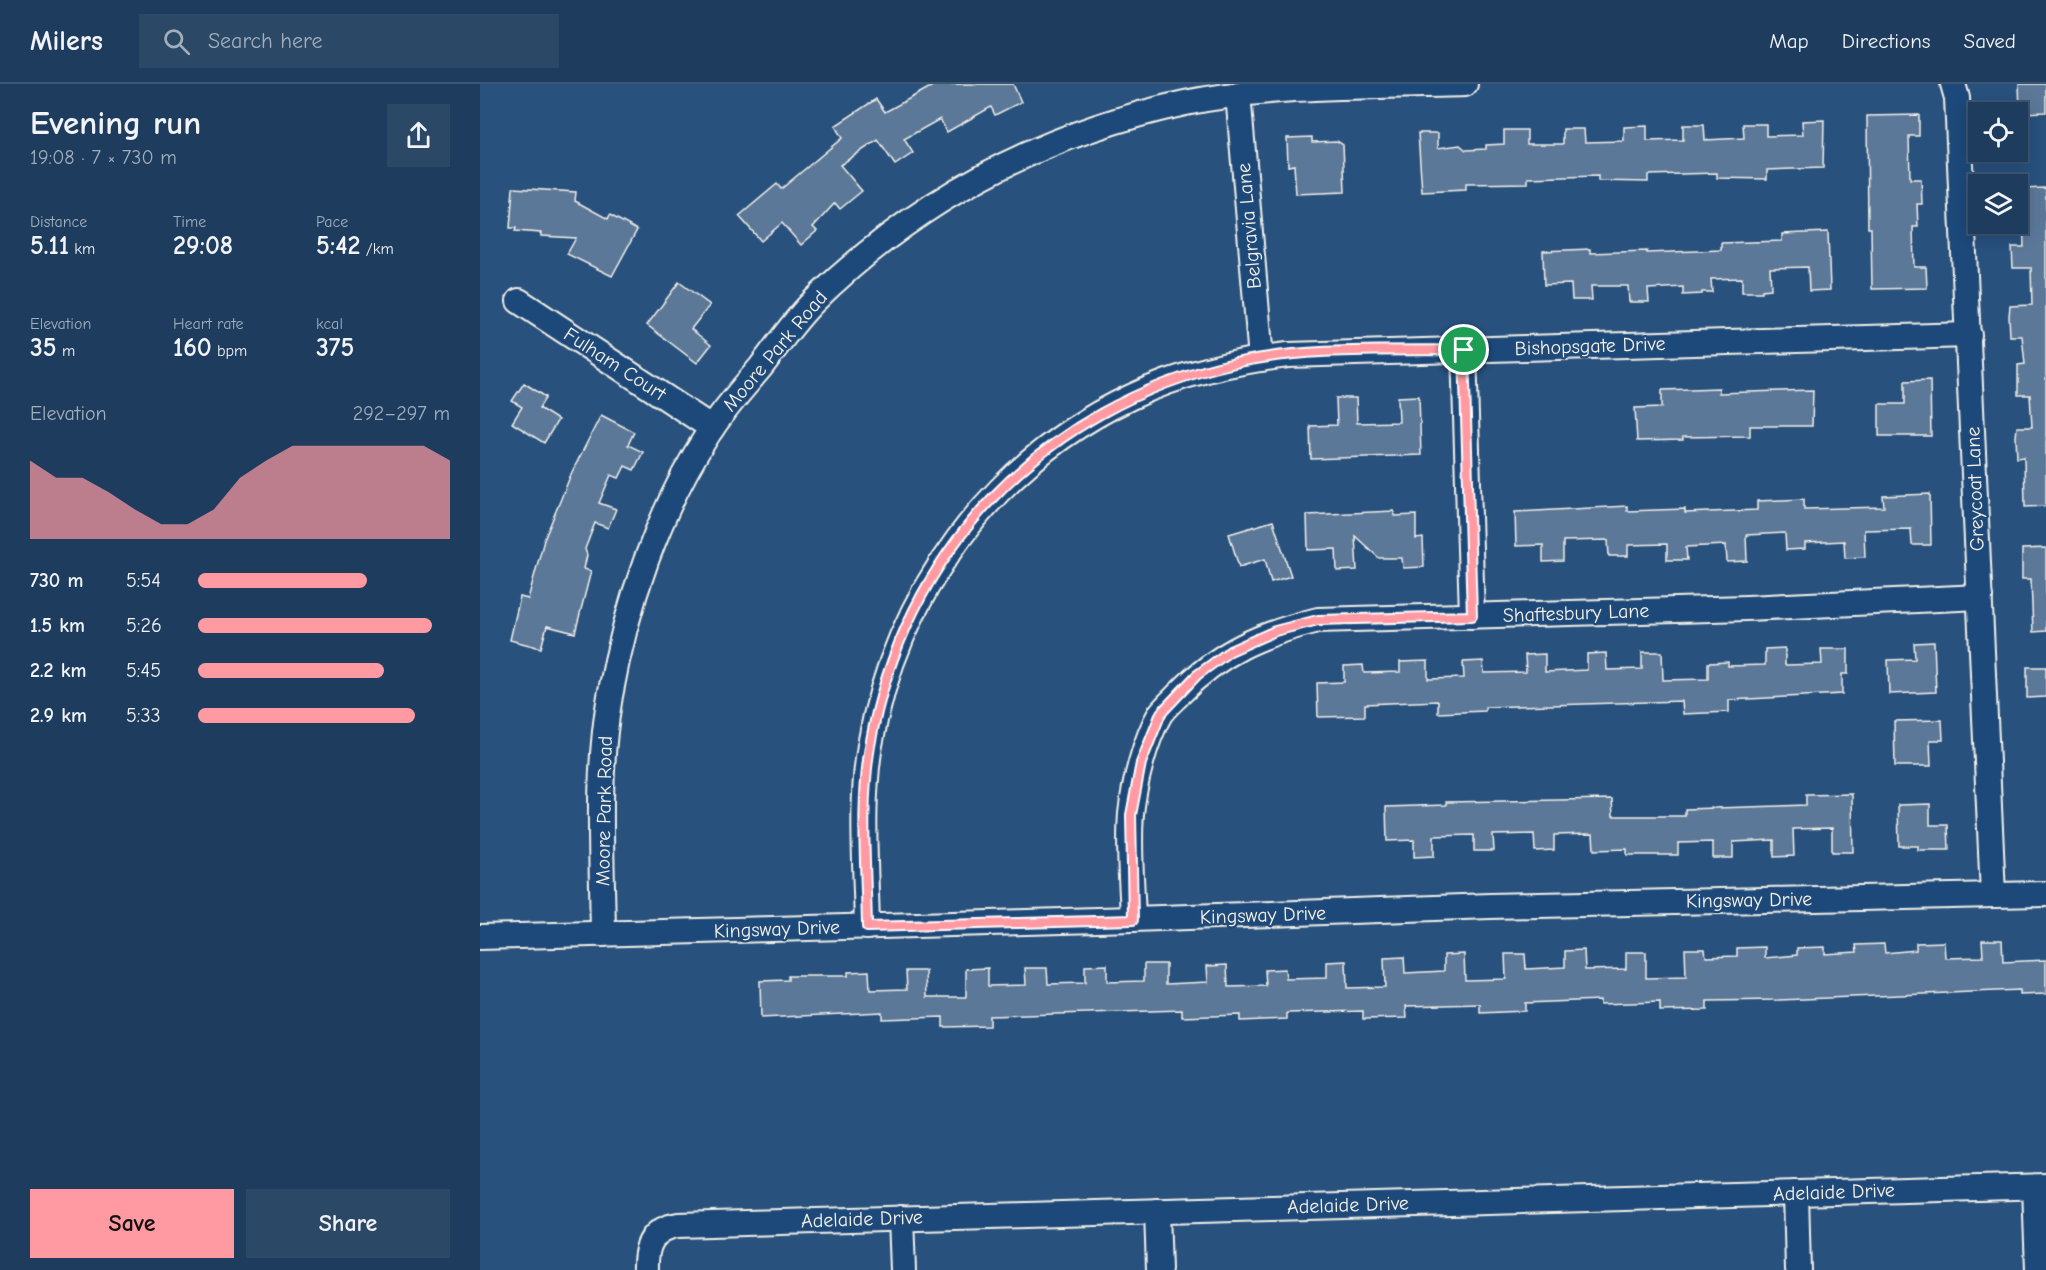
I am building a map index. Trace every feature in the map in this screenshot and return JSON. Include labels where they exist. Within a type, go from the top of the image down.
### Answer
[{"type":"street","name":"Moore Park Road","points":[[603,934],[600,802],[604,741],[610,696],[636,592],[652,546],[673,499],[712,428],[810,305],[890,235],[929,207],[1005,162],[1077,134],[1186,102],[1267,90],[1465,84]]},
{"type":"street","name":"Greycoat Lane","points":[[1953,84],[1957,98],[1969,334],[1993,895]]},
{"type":"street","name":"Belgravia Lane","points":[[1238,94],[1261,358]]},
{"type":"street","name":"Fulham Court","points":[[519,301],[712,428]]},
{"type":"street","name":"Bishopsgate Drive","points":[[867,927],[865,795],[872,737],[881,697],[898,644],[919,599],[945,557],[990,499],[1028,463],[1068,433],[1109,408],[1154,387],[1189,375],[1236,362],[1261,358],[1310,354],[1969,334]]},
{"type":"street","points":[[1464,350],[1472,616]]},
{"type":"street","name":"Shaftesbury Lane","points":[[1133,920],[1131,815],[1141,763],[1161,713],[1197,675],[1230,651],[1275,631],[1318,620],[1980,597]]},
{"type":"street","name":"Kingsway Drive","points":[[480,938],[1133,920],[1490,906],[2046,894]]},
{"type":"street","points":[[2038,1270],[2041,1186]]},
{"type":"street","name":"Adelaide Drive","points":[[646,1270],[646,1252],[653,1236],[668,1226],[678,1225],[2041,1186]]},
{"type":"street","points":[[1796,1193],[1798,1270]]},
{"type":"street","points":[[1157,1211],[1159,1270]]},
{"type":"street","points":[[901,1218],[903,1270]]},
{"type":"building","points":[[936,84],[1013,84],[1021,102],[995,115],[991,107],[947,132],[940,119],[904,139],[913,153],[895,165],[878,140],[840,165],[862,191],[840,209],[835,203],[813,227],[817,231],[801,245],[782,223],[761,241],[739,216],[777,184],[781,189],[842,138],[835,126],[876,99],[885,112]]},
{"type":"building","points":[[2019,84],[2046,84],[2046,112],[2028,113],[2028,102],[2020,102]]},
{"type":"building","points":[[1919,115],[1919,136],[1909,136],[1910,179],[1921,179],[1922,204],[1917,204],[1918,227],[1913,227],[1914,267],[1926,267],[1927,288],[1872,289],[1871,228],[1868,228],[1867,116]]},
{"type":"building","points":[[1824,120],[1823,168],[1767,170],[1767,179],[1717,178],[1717,173],[1648,175],[1648,182],[1598,181],[1598,176],[1528,178],[1528,183],[1466,184],[1466,190],[1422,192],[1418,133],[1438,133],[1438,148],[1460,145],[1466,150],[1486,149],[1486,145],[1504,144],[1504,130],[1527,130],[1527,144],[1563,144],[1563,129],[1584,129],[1585,142],[1624,141],[1624,127],[1647,126],[1647,141],[1683,140],[1683,125],[1704,125],[1705,140],[1744,138],[1743,124],[1766,124],[1766,136],[1803,135],[1802,121]]},
{"type":"building","points":[[1312,137],[1312,142],[1337,141],[1343,145],[1345,192],[1296,194],[1294,165],[1288,166],[1287,138]]},
{"type":"building","points":[[513,188],[576,192],[575,201],[608,219],[610,215],[637,230],[612,276],[567,254],[576,238],[541,236],[541,233],[515,231],[516,228],[510,228]]},
{"type":"building","points":[[2046,188],[2046,506],[2025,507],[2024,457],[2017,458],[2016,437],[2017,427],[2032,427],[2030,395],[2018,395],[2018,365],[2025,364],[2022,336],[2010,336],[2009,316],[2010,306],[2032,305],[2031,268],[2013,268],[2012,247],[2024,247],[2024,234],[2028,234],[2028,189]]},
{"type":"building","points":[[1828,232],[1830,290],[1809,291],[1808,267],[1770,268],[1771,289],[1762,290],[1762,292],[1742,292],[1742,278],[1711,279],[1712,292],[1702,292],[1702,294],[1683,295],[1683,287],[1648,289],[1649,302],[1629,302],[1628,286],[1591,286],[1592,300],[1572,300],[1571,284],[1544,285],[1543,251],[1590,249],[1590,253],[1647,251],[1647,253],[1721,250],[1721,243],[1782,241],[1782,234]]},
{"type":"building","points":[[679,282],[710,305],[691,329],[711,345],[697,363],[647,325]]},
{"type":"building","points":[[1930,380],[1931,436],[1879,436],[1879,404],[1905,404],[1905,381]]},
{"type":"building","points":[[524,383],[546,397],[539,408],[558,420],[544,443],[512,423],[522,407],[512,401]]},
{"type":"building","points":[[1719,388],[1719,393],[1813,390],[1812,426],[1750,426],[1750,436],[1683,437],[1683,440],[1637,441],[1635,408],[1662,407],[1662,390]]},
{"type":"building","points":[[1419,396],[1421,455],[1311,459],[1310,426],[1337,425],[1336,398],[1356,398],[1357,423],[1399,422],[1398,397]]},
{"type":"building","points":[[601,415],[634,432],[628,445],[643,452],[634,470],[625,466],[619,478],[611,475],[599,503],[616,509],[608,528],[595,523],[585,549],[587,555],[584,569],[591,571],[575,633],[547,626],[541,648],[510,640],[520,597],[528,599],[544,540],[572,472]]},
{"type":"building","points":[[1930,494],[1931,545],[1912,545],[1911,529],[1864,530],[1865,557],[1845,558],[1844,541],[1805,543],[1805,549],[1786,550],[1785,533],[1746,535],[1747,561],[1727,562],[1726,545],[1686,547],[1687,560],[1667,560],[1667,544],[1628,545],[1628,556],[1609,556],[1608,540],[1563,541],[1563,561],[1543,562],[1543,545],[1516,546],[1515,512],[1627,506],[1627,511],[1685,509],[1685,513],[1757,510],[1757,501],[1804,499],[1804,509],[1884,507],[1883,496]]},
{"type":"building","points":[[1394,511],[1394,516],[1416,515],[1416,539],[1423,538],[1424,567],[1403,568],[1402,558],[1379,558],[1355,536],[1357,570],[1337,571],[1336,549],[1308,550],[1307,515]]},
{"type":"building","points":[[1273,521],[1291,576],[1271,582],[1265,559],[1239,567],[1229,534]]},
{"type":"building","points":[[2046,548],[2046,631],[2033,632],[2031,579],[2022,579],[2022,549]]},
{"type":"building","points":[[1934,642],[1936,692],[1889,694],[1888,660],[1915,659],[1914,643]]},
{"type":"building","points":[[1785,648],[1785,665],[1822,664],[1821,649],[1848,649],[1848,674],[1842,674],[1842,694],[1729,700],[1729,712],[1683,714],[1682,701],[1485,707],[1485,711],[1438,713],[1438,701],[1365,704],[1365,716],[1318,717],[1317,683],[1344,682],[1344,666],[1363,665],[1364,673],[1400,672],[1400,662],[1428,661],[1428,679],[1464,678],[1463,662],[1483,661],[1484,673],[1526,672],[1525,655],[1545,654],[1545,672],[1587,670],[1587,654],[1606,653],[1607,670],[1642,669],[1642,652],[1662,652],[1663,680],[1708,679],[1708,663],[1728,662],[1728,666],[1765,665],[1765,649]]},
{"type":"building","points":[[2027,667],[2046,667],[2046,697],[2027,698]]},
{"type":"building","points":[[1942,720],[1943,740],[1930,740],[1931,766],[1895,766],[1894,721]]},
{"type":"building","points":[[1852,794],[1853,852],[1832,852],[1832,828],[1793,829],[1794,856],[1774,857],[1774,840],[1733,842],[1733,858],[1713,858],[1713,842],[1678,843],[1678,855],[1627,855],[1627,849],[1594,850],[1593,834],[1554,835],[1554,850],[1535,851],[1534,834],[1493,835],[1494,851],[1474,851],[1474,835],[1434,836],[1434,856],[1414,857],[1414,840],[1387,841],[1386,807],[1446,805],[1446,802],[1612,799],[1613,816],[1685,816],[1685,809],[1806,805],[1806,795]]},
{"type":"building","points":[[1930,804],[1930,825],[1948,825],[1949,850],[1918,850],[1918,846],[1899,846],[1898,805]]},
{"type":"building","points":[[1982,940],[2002,940],[2003,962],[2046,960],[2046,994],[2020,995],[2020,990],[1707,1001],[1707,1010],[1660,1011],[1660,1002],[1600,1004],[1600,1000],[1525,1003],[1525,1011],[1480,1013],[1480,1004],[1406,1006],[1407,1018],[1363,1019],[1363,1011],[1287,1013],[1287,1019],[1240,1021],[1240,1015],[1182,1017],[1182,1010],[989,1016],[989,1026],[943,1027],[943,1017],[882,1019],[882,1012],[761,1018],[760,981],[788,980],[788,976],[848,976],[848,972],[869,971],[870,990],[907,989],[906,971],[926,971],[927,997],[966,997],[966,969],[988,968],[988,986],[1026,985],[1025,968],[1047,968],[1048,984],[1085,983],[1085,966],[1107,965],[1107,982],[1144,981],[1144,964],[1166,964],[1166,984],[1208,982],[1207,966],[1227,965],[1228,987],[1266,986],[1265,970],[1285,969],[1286,979],[1327,978],[1327,962],[1346,961],[1347,988],[1385,987],[1384,958],[1404,957],[1405,973],[1444,971],[1444,955],[1464,954],[1465,980],[1506,979],[1505,954],[1525,954],[1526,969],[1565,967],[1565,951],[1584,950],[1585,970],[1626,969],[1626,952],[1646,952],[1646,978],[1686,977],[1685,949],[1705,949],[1706,957],[1737,956],[1737,948],[1765,947],[1765,958],[1797,955],[1797,948],[1825,947],[1825,954],[1857,952],[1856,945],[1884,944],[1885,953],[1916,950],[1916,943],[1944,942],[1945,958],[1983,957]]},
{"type":"route","points":[[1464,350],[1472,616],[1318,620],[1275,631],[1230,651],[1197,675],[1161,713],[1141,763],[1131,815],[1133,920],[867,927],[866,770],[890,666],[908,621],[932,576],[959,537],[1005,484],[1047,447],[1109,408],[1154,387],[1189,375],[1236,362],[1288,355],[1464,350]]}]
